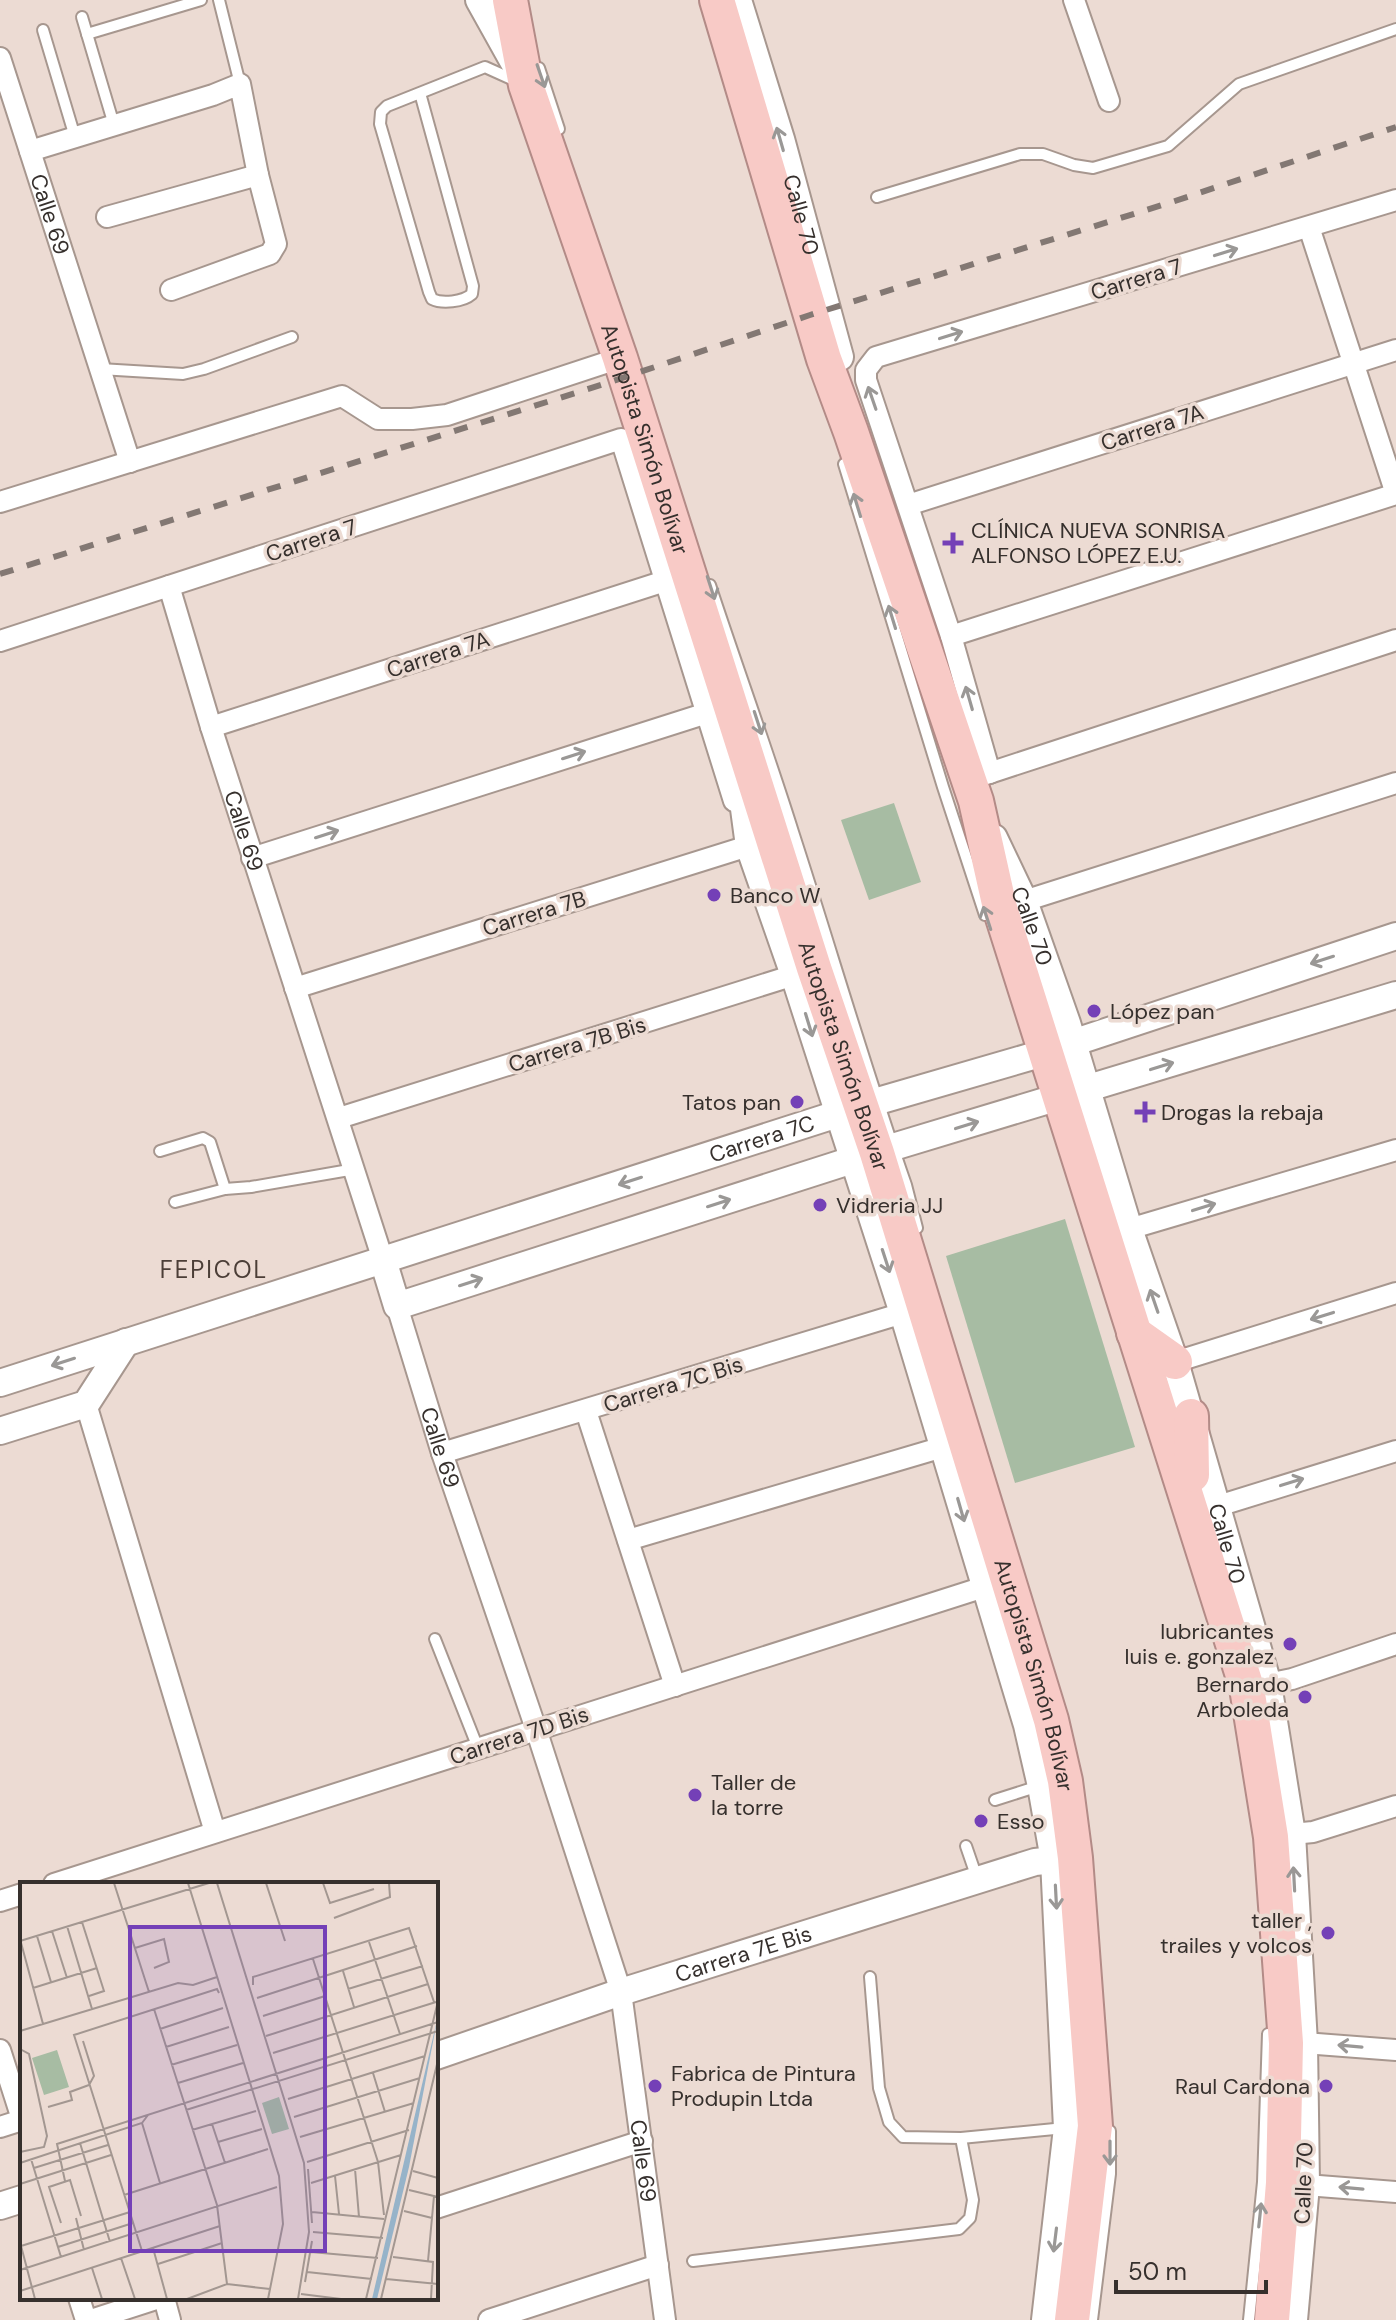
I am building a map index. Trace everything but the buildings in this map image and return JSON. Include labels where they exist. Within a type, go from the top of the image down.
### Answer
[{"type":"highway","points":[[717,0],[846,441],[978,785],[1000,908],[1044,1054]]},
{"type":"highway","name":"Autopista Simón Bolívar","points":[[518,11],[531,74],[620,358],[719,710],[804,972],[859,1107],[1051,1720],[1065,1781],[1075,1858],[1095,2126],[1072,2320]]},
{"type":"highway","name":"Calle 70","points":[[1044,1054],[1057,1097]]},
{"type":"highway","points":[[1057,1097],[1134,1333],[1205,1508]]},
{"type":"highway","points":[[1134,1333],[1175,1362]]},
{"type":"highway","points":[[1191,1416],[1205,1508],[1247,1688],[1271,1837],[1286,2043],[1283,2183],[1272,2320]]},
{"type":"highway","points":[[943,1447],[980,1486]]},
{"type":"highway","points":[[984,1587],[993,1533]]},
{"type":"street","points":[[479,0],[531,74]]},
{"type":"street","name":"Calle 70","points":[[738,0],[781,139],[839,355],[846,441]]},
{"type":"street","points":[[1074,0],[1109,101]]},
{"type":"street","name":"Calle 69","points":[[0,58],[130,462]]},
{"type":"street","points":[[30,151],[240,84],[258,175],[276,244],[274,250],[171,290]]},
{"type":"street","points":[[107,217],[258,175]]},
{"type":"street","name":"Carrera 7","points":[[908,505],[866,380],[866,370],[876,357],[1396,200]]},
{"type":"street","points":[[951,636],[1396,494],[1309,227]]},
{"type":"street","name":"Carrera 7A","points":[[908,505],[1396,350]]},
{"type":"street","points":[[0,502],[342,396],[378,419],[447,415],[620,358]]},
{"type":"street","name":"Carrera 7","points":[[0,641],[621,439],[665,581]]},
{"type":"street","points":[[908,505],[951,636],[978,785],[1396,640]]},
{"type":"street","points":[[252,858],[719,710],[665,581]]},
{"type":"street","name":"Carrera 7A","points":[[211,727],[665,581]]},
{"type":"street","name":"Calle 69","points":[[169,586],[252,858],[339,1118],[442,1453],[621,1992],[665,2320]]},
{"type":"street","points":[[1024,901],[1396,783]]},
{"type":"street","name":"Calle 70","points":[[978,785],[1024,901],[1044,1054]]},
{"type":"street","name":"Carrera 7B","points":[[295,988],[761,842]]},
{"type":"street","name":"Carrera 7C","points":[[0,1383],[859,1107],[1044,1054],[1396,936]]},
{"type":"street","name":"Carrera 7B Bis","points":[[339,1118],[804,972]]},
{"type":"street","points":[[397,1306],[874,1153],[1396,995]]},
{"type":"street","name":"Calle 70","points":[[1057,1097],[1129,1229],[1191,1416]]},
{"type":"street","points":[[1129,1229],[1396,1150]]},
{"type":"street","points":[[874,1153],[903,1313],[1027,1725],[1054,1860],[1067,2128],[1045,2320]]},
{"type":"street","points":[[1175,1362],[1396,1293]]},
{"type":"street","name":"Carrera 7C Bis","points":[[442,1453],[903,1313]]},
{"type":"street","points":[[0,1431],[86,1404],[126,1342]]},
{"type":"street","points":[[86,1404],[215,1832]]},
{"type":"street","points":[[586,1411],[675,1686]]},
{"type":"street","points":[[628,1540],[943,1447]]},
{"type":"street","points":[[1205,1508],[1396,1451]]},
{"type":"street","name":"Calle 70","points":[[1205,1508],[1268,1684],[1292,1834],[1304,2043],[1306,2185],[1294,2320]]},
{"type":"street","name":"Carrera 7D Bis","points":[[60,1882],[984,1587]]},
{"type":"street","points":[[1268,1684],[1396,1644]]},
{"type":"street","points":[[1292,1834],[1313,1832],[1396,1806]]},
{"type":"street","name":"Carrera 7E Bis","points":[[438,2055],[621,1992],[1035,1862],[1054,1860]]},
{"type":"street","points":[[0,1901],[20,1895]]},
{"type":"street","points":[[1304,2043],[1396,2050]]},
{"type":"street","points":[[0,2050],[20,2113]]},
{"type":"street","points":[[0,2127],[20,2120]]},
{"type":"street","points":[[438,2207],[642,2141]]},
{"type":"street","points":[[1306,2185],[1396,2192]]},
{"type":"street","points":[[0,2206],[20,2200]]},
{"type":"street","points":[[489,2320],[658,2265]]},
{"type":"street","points":[[80,2300],[89,2320],[155,2300]]},
{"type":"street","points":[[163,2300],[170,2320]]},
{"type":"lane","points":[[87,34],[201,0]]},
{"type":"lane","points":[[219,0],[240,84]]},
{"type":"lane","points":[[518,11],[532,48]]},
{"type":"lane","points":[[82,17],[114,125]]},
{"type":"lane","points":[[877,197],[1020,154],[1043,154],[1093,168],[1168,146],[1239,84],[1396,29]]},
{"type":"lane","points":[[43,30],[75,137]]},
{"type":"lane","points":[[420,93],[473,286],[472,294],[467,298],[439,302],[432,299],[380,124],[381,112],[387,106],[485,67],[531,74],[561,134]]},
{"type":"lane","points":[[100,369],[183,374],[292,337]]},
{"type":"lane","points":[[846,441],[943,787],[989,926]]},
{"type":"lane","points":[[705,569],[765,744],[859,1107]]},
{"type":"lane","points":[[160,1151],[207,1139],[225,1189]]},
{"type":"lane","points":[[874,1153],[922,1244]]},
{"type":"lane","points":[[175,1202],[225,1189],[355,1169]]},
{"type":"lane","points":[[435,1639],[478,1748]]},
{"type":"lane","points":[[995,1800],[1041,1786]]},
{"type":"lane","points":[[966,1846],[978,1880]]},
{"type":"lane","points":[[870,1977],[879,2088],[889,2122],[903,2137],[961,2138],[1067,2128]]},
{"type":"lane","points":[[1249,2320],[1263,2182],[1268,2028]]},
{"type":"lane","points":[[1092,2320],[1110,2174],[1110,2125]]},
{"type":"lane","points":[[693,2261],[959,2229],[970,2218],[973,2200],[961,2138]]},
{"type":"green space","points":[[894,803],[921,882],[869,900],[841,820]]},
{"type":"green space","points":[[1065,1219],[1135,1447],[1015,1483],[946,1256]]},
{"type":"railway","points":[[0,574],[604,384],[1396,127]]},
{"type":"place","name":"CLÍNICA NUEVA SONRISA ALFONSO LÓPEZ E.U.","points":[[953,543]]},
{"type":"place","name":"Banco W","points":[[714,895]]},
{"type":"place","name":"López pan","points":[[1094,1011]]},
{"type":"place","name":"Tatos pan","points":[[797,1102]]},
{"type":"place","name":"Drogas la rebaja","points":[[1145,1112]]},
{"type":"place","name":"Vidreria JJ","points":[[820,1205]]},
{"type":"place","name":"lubricantes luis e. gonzalez","points":[[1290,1644]]},
{"type":"place","name":"Bernardo Arboleda","points":[[1305,1697]]},
{"type":"place","name":"Taller de la torre","points":[[695,1795]]},
{"type":"place","name":"Esso","points":[[981,1821]]},
{"type":"place","name":"taller , trailes y volcos","points":[[1328,1933]]},
{"type":"place","name":"Fabrica de Pintura Produpin Ltda","points":[[655,2086]]},
{"type":"place","name":"Raul Cardona","points":[[1326,2086]]},
{"type":"district","name":"FEPICOL","points":[[214,1270]]}]
